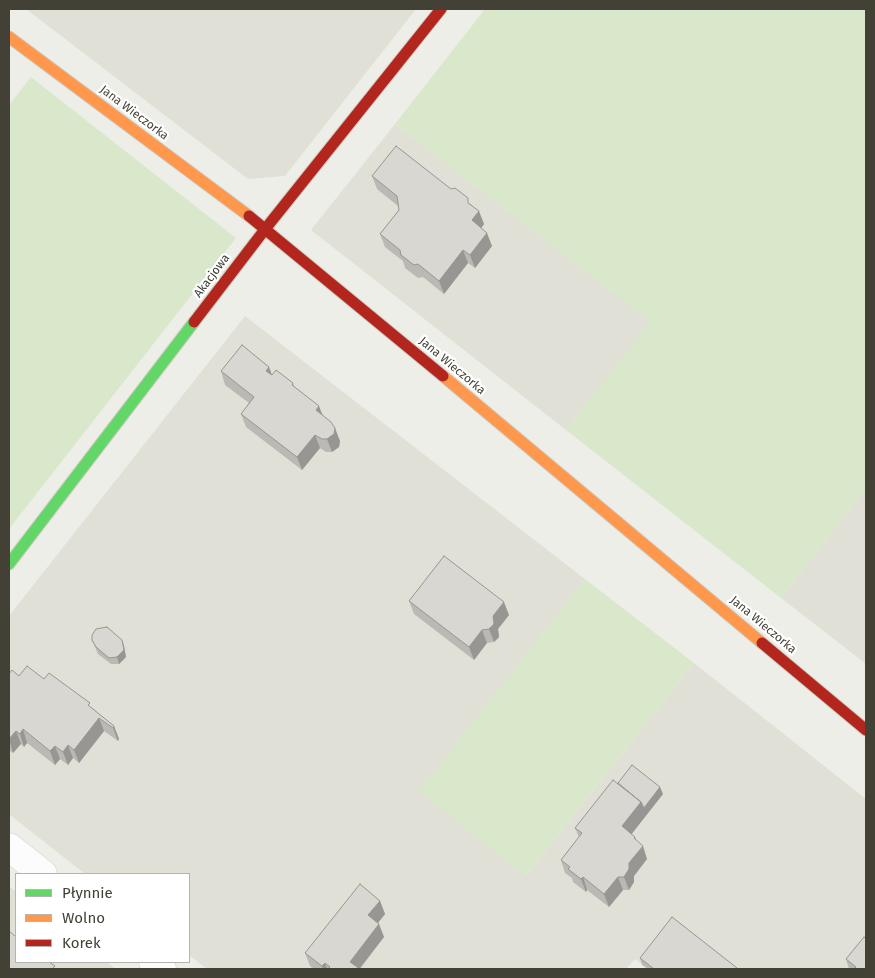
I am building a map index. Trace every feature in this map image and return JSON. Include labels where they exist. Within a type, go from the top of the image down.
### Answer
[{"type":"street","name":"Akacjowa","points":[[9,564],[266,228],[441,9]]},
{"type":"street","name":"Jana Wieczorka","points":[[9,37],[266,228],[866,730]]},
{"type":"street","points":[[9,847],[42,873]]},
{"type":"shaded area","points":[[26,9],[416,9],[285,176],[248,179]]},
{"type":"shaded area","points":[[395,124],[651,322],[566,430],[311,230]]},
{"type":"shaded area","points":[[245,316],[585,579],[420,791],[526,875],[694,663],[866,799],[866,969],[648,969],[635,959],[626,969],[207,969],[190,956],[190,873],[84,873],[9,814],[9,616]]},
{"type":"shaded area","points":[[866,488],[866,664],[781,598]]},
{"type":"shaded area","points":[[9,886],[15,891],[15,963],[107,963],[116,969],[9,969]]},
{"type":"green space","points":[[485,9],[866,9],[866,488],[781,598],[566,430],[650,322],[395,124]]},
{"type":"green space","points":[[31,77],[236,238],[9,529],[9,105]]},
{"type":"green space","points":[[585,579],[694,663],[525,876],[419,791]]},
{"type":"building","points":[[396,146],[451,189],[455,188],[468,198],[468,203],[479,211],[472,220],[487,233],[470,255],[463,250],[439,281],[418,264],[414,265],[401,255],[400,250],[380,234],[399,210],[397,196],[372,176]]},
{"type":"building","points":[[242,345],[269,367],[266,371],[272,375],[276,370],[319,406],[316,410],[331,422],[335,428],[334,434],[327,439],[322,439],[315,435],[297,457],[241,414],[254,397],[221,371]]},
{"type":"building","points":[[444,556],[504,602],[493,616],[494,624],[489,629],[482,630],[469,647],[409,601]]},
{"type":"building","points":[[107,627],[122,640],[124,650],[117,657],[109,658],[96,647],[92,640],[92,635],[96,629]]},
{"type":"building","points":[[27,666],[44,679],[49,673],[90,703],[88,705],[114,726],[113,728],[99,718],[74,750],[68,745],[63,752],[55,746],[50,751],[23,729],[20,734],[16,731],[9,739],[9,674],[12,670],[19,676]]},
{"type":"building","points":[[632,765],[660,787],[644,808],[641,802],[618,783]]},
{"type":"building","points":[[613,780],[641,802],[622,826],[643,846],[629,863],[629,869],[624,877],[618,877],[604,894],[583,877],[581,879],[568,869],[570,867],[561,860],[582,833],[575,828]]},
{"type":"building","points":[[360,884],[380,901],[368,915],[379,924],[350,962],[360,969],[328,969],[330,967],[325,963],[322,966],[305,953]]},
{"type":"building","points":[[672,917],[737,968],[654,969],[640,958]]},
{"type":"building","points":[[9,931],[15,936],[15,963],[50,963],[55,966],[52,969],[9,969]]},
{"type":"building","points":[[864,937],[866,939],[866,969],[854,969],[856,967],[846,959]]},
{"type":"traffic: fast","points":[[9,564],[194,322]]},
{"type":"traffic: slow","points":[[9,37],[249,216]]},
{"type":"traffic: slow","points":[[443,376],[762,643]]},
{"type":"traffic: jam","points":[[194,322],[266,228],[441,9]]},
{"type":"traffic: jam","points":[[249,216],[443,376]]},
{"type":"traffic: jam","points":[[762,643],[866,730]]}]
